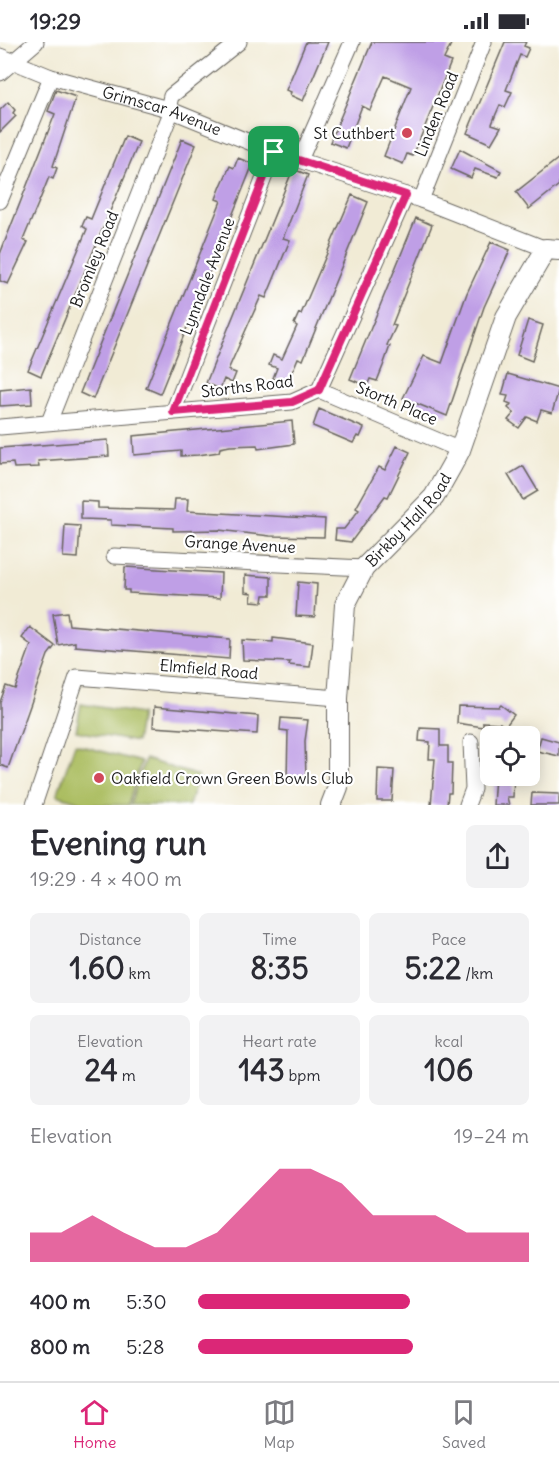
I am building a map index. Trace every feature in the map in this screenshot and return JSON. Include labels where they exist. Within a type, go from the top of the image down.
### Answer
[{"type":"street","points":[[3,64],[36,42]]},
{"type":"street","name":"Bromley Road","points":[[49,422],[170,110],[171,96],[239,42]]},
{"type":"street","points":[[300,160],[352,42]]},
{"type":"street","name":"Linden Road","points":[[413,197],[484,42]]},
{"type":"street","name":"Grimscar Avenue","points":[[3,64],[170,110],[274,152],[485,222],[552,249]]},
{"type":"street","points":[[0,201],[51,77]]},
{"type":"street","name":"Lynndale Avenue","points":[[173,412],[274,152]]},
{"type":"street","name":"Storths Road","points":[[0,427],[292,402],[319,390],[413,197]]},
{"type":"street","name":"Birkby Hall Road","points":[[331,805],[338,787],[338,698],[345,605],[364,568],[434,497],[460,450],[506,317],[552,249]]},
{"type":"street","name":"Storth Place","points":[[319,390],[460,450]]},
{"type":"street","name":"Grange Avenue","points":[[114,555],[364,568]]},
{"type":"street","name":"Elmfield Road","points":[[33,805],[77,677],[338,698]]},
{"type":"street","points":[[468,805],[473,789],[471,742]]},
{"type":"green space","points":[[81,704],[141,714],[136,742],[76,731]]},
{"type":"green space","name":"Oakfield Crown Green Bowls Club","points":[[75,744],[141,762],[128,805],[89,805],[57,795]]},
{"type":"green space","points":[[145,759],[198,776],[189,805],[130,805]]},
{"type":"building","points":[[306,42],[328,42],[303,101],[290,95],[291,92],[286,90]]},
{"type":"building","points":[[372,42],[452,42],[444,59],[451,62],[413,156],[407,154],[403,164],[384,156],[411,87],[385,76],[370,110],[362,106],[346,148],[330,142]]},
{"type":"building","points":[[505,42],[526,42],[524,46],[529,48],[525,57],[520,55],[506,90],[512,92],[505,107],[500,105],[492,124],[501,127],[491,144],[467,133]]},
{"type":"building","points":[[56,90],[76,97],[53,166],[57,168],[53,179],[49,177],[23,240],[28,242],[8,284],[0,281],[0,254],[55,114],[48,111]]},
{"type":"building","points":[[8,102],[15,110],[13,113],[16,116],[0,132],[0,110]]},
{"type":"building","points":[[125,136],[139,142],[41,376],[28,370],[87,229],[82,226],[86,217],[91,219]]},
{"type":"building","points":[[182,139],[196,145],[93,399],[80,393]]},
{"type":"building","points":[[460,149],[501,171],[498,177],[475,169],[471,178],[451,169]]},
{"type":"building","points":[[238,158],[253,164],[160,394],[146,388],[221,201],[216,199],[221,186],[230,166],[234,168]]},
{"type":"building","points":[[559,158],[559,185],[529,209],[516,192]]},
{"type":"building","points":[[293,169],[308,175],[283,238],[290,240],[266,298],[261,296],[228,370],[236,373],[232,383],[224,379],[220,389],[206,383]]},
{"type":"building","points":[[352,195],[368,202],[303,360],[298,358],[287,384],[273,378],[277,368],[269,365],[273,355],[282,359],[297,326],[294,324],[299,313],[301,314]]},
{"type":"building","points":[[416,218],[432,225],[392,325],[396,326],[387,345],[390,346],[377,381],[370,379],[367,386],[350,379]]},
{"type":"building","points":[[491,242],[510,250],[484,307],[447,416],[403,398],[424,356],[442,363],[467,293]]},
{"type":"building","points":[[528,320],[543,325],[532,361],[517,355]]},
{"type":"building","points":[[508,374],[559,389],[552,413],[541,410],[537,421],[527,417],[519,428],[508,420],[514,413],[508,408],[511,404],[506,402],[508,396],[502,395]]},
{"type":"building","points":[[31,387],[32,404],[0,406],[0,390]]},
{"type":"building","points":[[319,409],[364,428],[360,437],[357,436],[353,443],[313,426]]},
{"type":"building","points":[[292,421],[294,444],[258,449],[257,445],[230,446],[220,448],[219,452],[198,455],[181,456],[181,451],[134,455],[133,436]]},
{"type":"building","points":[[108,440],[109,456],[38,461],[39,467],[14,468],[13,463],[0,464],[0,448]]},
{"type":"building","points":[[397,446],[410,452],[388,497],[385,496],[351,542],[335,540],[336,529],[344,529],[359,510],[356,508],[379,467],[385,470]]},
{"type":"building","points":[[523,466],[538,491],[523,500],[508,475]]},
{"type":"building","points":[[175,499],[188,499],[187,511],[325,519],[324,537],[270,536],[219,530],[173,531],[173,528],[111,525],[111,520],[81,519],[81,501],[98,502],[98,508],[174,510]]},
{"type":"building","points":[[65,525],[80,526],[78,558],[63,557]]},
{"type":"building","points":[[125,567],[221,573],[220,598],[129,593],[129,590],[124,590]]},
{"type":"building","points":[[245,575],[271,577],[271,595],[264,595],[263,602],[251,601],[252,593],[245,592]]},
{"type":"building","points":[[298,582],[317,584],[315,617],[296,616]]},
{"type":"building","points":[[67,612],[69,625],[230,639],[229,659],[75,646],[75,642],[58,645],[53,614]]},
{"type":"building","points":[[30,627],[55,646],[48,655],[8,768],[0,765],[0,702],[6,686],[15,689],[31,645],[22,638]]},
{"type":"building","points":[[273,638],[313,643],[310,667],[289,665],[290,662],[243,660],[242,640],[273,642]]},
{"type":"building","points":[[501,705],[514,715],[506,726],[500,723],[483,722],[483,726],[480,727],[457,723],[458,706],[499,707]]},
{"type":"building","points":[[154,707],[258,716],[257,734],[153,727]]},
{"type":"building","points":[[281,718],[308,720],[305,741],[306,779],[287,779],[288,731],[280,730]]},
{"type":"building","points":[[420,728],[440,729],[440,746],[448,746],[448,763],[452,763],[451,793],[448,793],[447,805],[431,805],[435,759],[429,759],[430,742],[419,741]]},
{"type":"building","points":[[541,737],[559,742],[559,756],[540,752]]},
{"type":"building","points":[[378,769],[394,770],[392,801],[377,801]]},
{"type":"building","points":[[494,786],[514,786],[513,797],[507,797],[509,805],[493,805]]},
{"type":"building","points":[[532,793],[559,794],[559,805],[531,805]]},
{"type":"place","name":"St Cuthbert","points":[[407,133]]},
{"type":"place","name":"Oakfield Crown Green Bowls Club","points":[[99,778]]},
{"type":"route","points":[[274,152],[406,195],[319,390],[292,402],[173,412],[274,152]]}]
